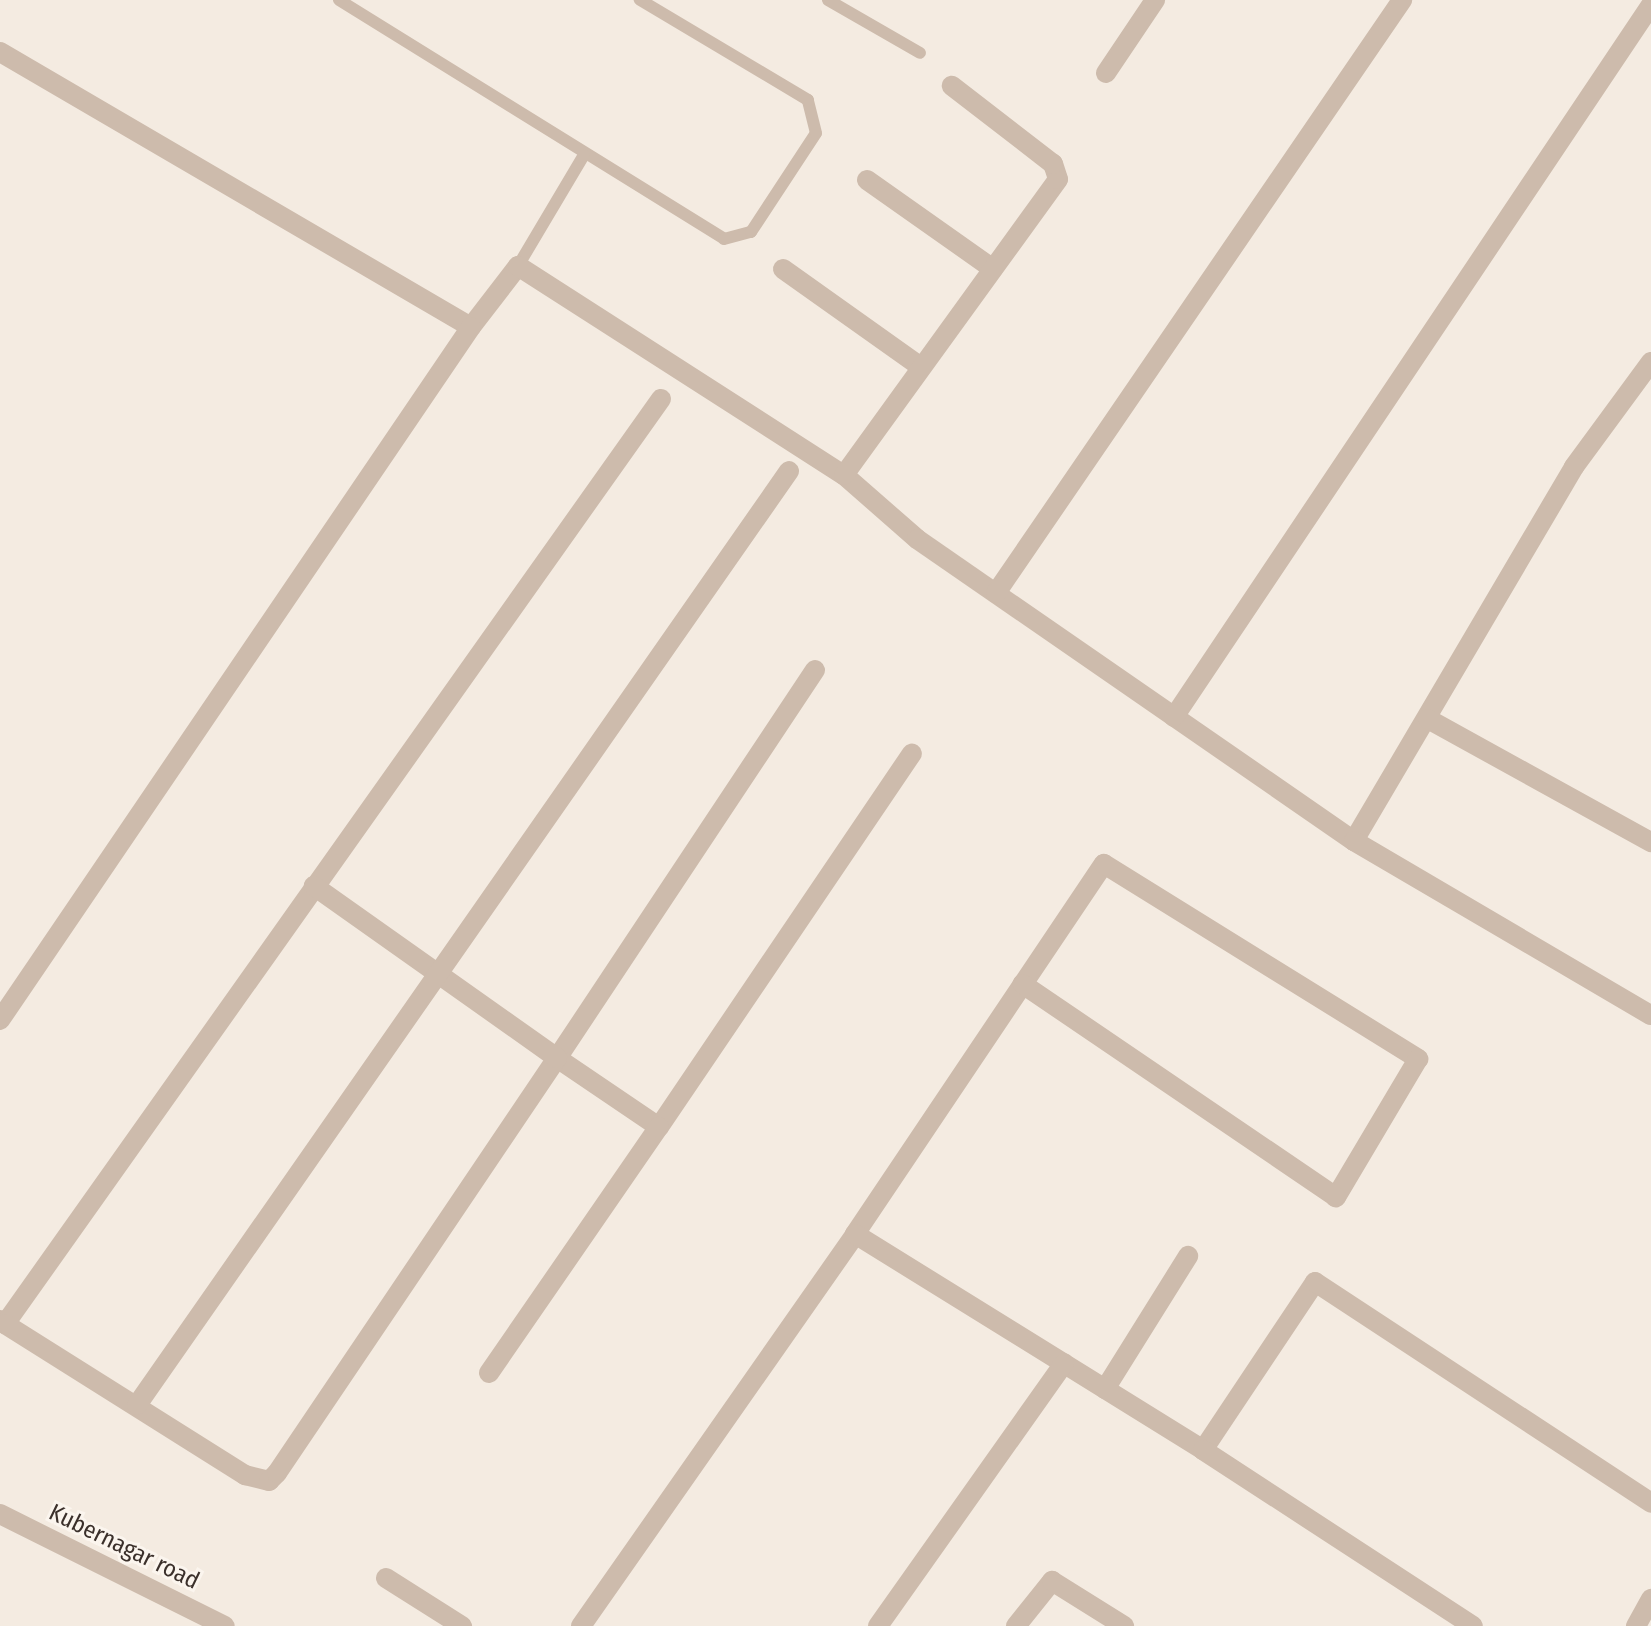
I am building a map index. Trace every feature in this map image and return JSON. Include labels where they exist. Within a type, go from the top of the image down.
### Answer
[{"type":"street","points":[[1106,73],[1155,0]]},
{"type":"street","points":[[996,593],[1402,0]]},
{"type":"street","points":[[1174,717],[1651,5]]},
{"type":"street","points":[[0,52],[471,327]]},
{"type":"street","points":[[844,475],[1058,179],[1053,164],[952,86]]},
{"type":"street","points":[[867,180],[993,269]]},
{"type":"street","points":[[0,1020],[471,327],[518,266],[844,475],[917,539],[1354,841],[1651,1015]]},
{"type":"street","points":[[783,269],[921,367]]},
{"type":"street","points":[[1354,841],[1574,467],[1651,362]]},
{"type":"street","points":[[661,399],[3,1322],[245,1475],[269,1481],[557,1058],[815,670]]},
{"type":"street","points":[[137,1405],[789,471]]},
{"type":"street","points":[[1428,719],[1651,842]]},
{"type":"street","points":[[489,1373],[912,754]]},
{"type":"street","points":[[581,1626],[855,1234],[1023,984],[1104,864],[1418,1059],[1336,1197],[1023,984]]},
{"type":"street","points":[[314,886],[435,974],[659,1127]]},
{"type":"street","points":[[855,1234],[1203,1450],[1473,1626]]},
{"type":"street","points":[[1105,1389],[1188,1256]]},
{"type":"street","points":[[1203,1450],[1315,1282],[1651,1503]]},
{"type":"street","points":[[878,1626],[1064,1363]]},
{"type":"street","name":"Kubernagar road","points":[[0,1514],[225,1626]]},
{"type":"street","points":[[386,1578],[462,1626]]},
{"type":"street","points":[[1016,1626],[1052,1581],[1124,1626]]},
{"type":"street","points":[[1636,1626],[1651,1599]]},
{"type":"lane","points":[[339,0],[584,155],[724,239],[751,232],[816,133],[808,100],[640,0]]},
{"type":"lane","points":[[828,0],[920,53]]},
{"type":"lane","points":[[518,266],[584,155]]}]
